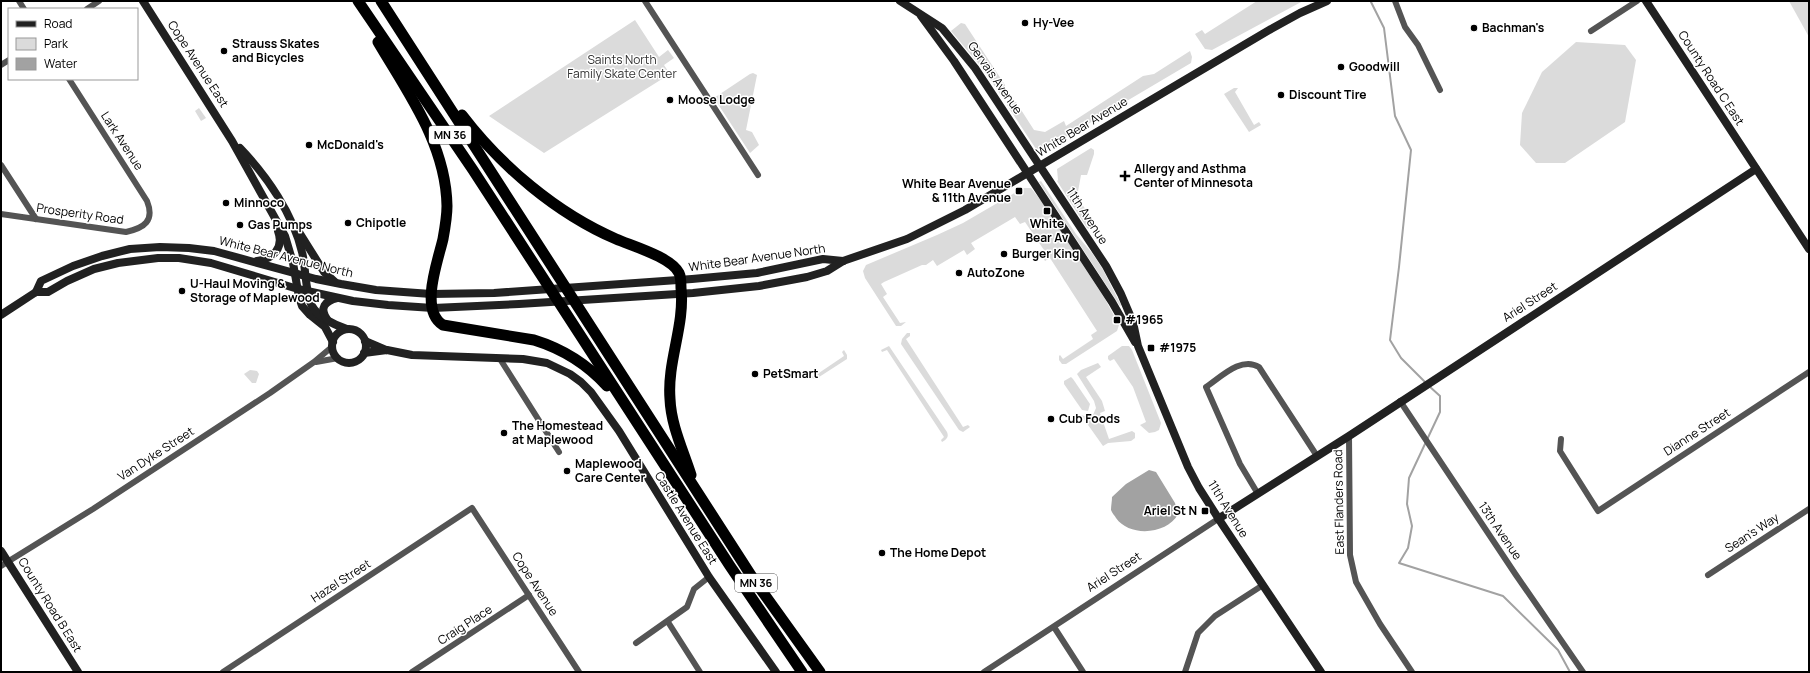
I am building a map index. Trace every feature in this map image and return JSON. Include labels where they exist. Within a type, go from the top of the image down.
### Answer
[{"type":"highway","points":[[355,1],[422,116],[441,161],[446,191],[446,223],[431,285],[433,308],[438,322],[443,325],[534,340],[574,357],[597,375],[639,425]]},
{"type":"highway","name":"MN 36","points":[[358,1],[474,170],[730,566],[802,672]]},
{"type":"highway","name":"MN 36","points":[[381,1],[758,586],[820,672]]},
{"type":"highway","points":[[411,47],[483,141],[524,180],[594,230],[657,257],[672,265],[679,273],[681,280],[683,309],[672,369],[670,398],[674,426],[696,490]]},
{"type":"street","points":[[88,8],[99,1]]},
{"type":"street","name":"Cope Avenue East","points":[[143,1],[232,140],[285,236],[295,273]]},
{"type":"street","points":[[645,1],[758,175]]},
{"type":"street","name":"Gervais Avenue","points":[[900,1],[942,28],[963,52],[983,78],[1040,166]]},
{"type":"street","name":"White Bear Avenue","points":[[843,261],[891,245],[926,230],[965,210],[1271,28],[1327,1]]},
{"type":"street","points":[[1395,1],[1405,27],[1418,45],[1440,90]]},
{"type":"street","points":[[1591,31],[1637,1]]},
{"type":"street","name":"County Road C East","points":[[1646,1],[1809,249]]},
{"type":"street","name":"Gervais Avenue","points":[[920,14],[954,61],[1028,173]]},
{"type":"street","name":"Lark Avenue","points":[[70,80],[147,201],[150,208],[150,216]]},
{"type":"street","name":"Cope Avenue East","points":[[232,140],[256,166],[286,212],[299,242],[308,292]]},
{"type":"street","points":[[1,165],[36,219]]},
{"type":"street","name":"11th Avenue","points":[[1040,166],[1109,273],[1133,322],[1138,346]]},
{"type":"street","name":"Ariel Street","points":[[984,672],[1756,169]]},
{"type":"street","name":"11th Avenue","points":[[1028,173],[1112,302],[1138,346],[1188,467],[1218,519],[1321,672]]},
{"type":"street","points":[[254,261],[270,258],[276,252],[280,242],[278,232],[263,197]]},
{"type":"street","points":[[286,212],[324,272],[331,279],[341,284]]},
{"type":"street","name":"Prosperity Road","points":[[1,214],[126,232],[137,230],[146,224],[150,216]]},
{"type":"street","name":"White Bear Avenue North","points":[[36,292],[40,281],[61,271],[102,256],[130,250],[160,247],[214,251],[341,284],[394,292],[431,294],[501,292],[681,280],[757,273],[822,259],[843,261]]},
{"type":"street","name":"White Bear Avenue North","points":[[1,315],[36,292],[48,292],[74,277],[105,266],[134,260],[158,258],[179,258],[211,263],[308,292],[337,298],[375,304],[433,308],[682,294],[744,288],[790,280],[827,271],[843,261]]},
{"type":"street","points":[[295,273],[303,308],[325,327],[338,358],[342,361],[352,362],[357,360],[364,353],[366,341]]},
{"type":"street","points":[[308,292],[312,307],[328,320],[360,333],[366,341],[387,350]]},
{"type":"street","points":[[328,320],[324,314],[324,306],[328,301],[337,298]]},
{"type":"street","points":[[333,344],[338,333],[347,329]]},
{"type":"street","name":"Van Dyke Street","points":[[5,564],[92,509],[314,362],[333,344]]},
{"type":"street","points":[[364,353],[387,350]]},
{"type":"street","name":"Castle Avenue East","points":[[387,350],[412,355],[522,359],[547,363],[570,374],[591,392],[619,431],[709,577],[776,672]]},
{"type":"street","name":"Van Dyke Street","points":[[314,362],[338,358]]},
{"type":"street","points":[[500,359],[559,452]]},
{"type":"street","points":[[1258,494],[1240,464],[1206,387],[1238,365],[1249,362],[1259,367],[1317,456]]},
{"type":"street","name":"Dianne Street","points":[[1561,439],[1560,451],[1598,511],[1809,372]]},
{"type":"street","name":"13th Avenue","points":[[1400,401],[1516,575],[1583,672]]},
{"type":"street","name":"East Flanders Road","points":[[1348,436],[1350,555],[1356,582],[1380,624],[1412,672]]},
{"type":"street","name":"Cope Avenue","points":[[472,508],[579,672]]},
{"type":"street","name":"Hazel Street","points":[[223,672],[472,508]]},
{"type":"street","name":"Sean's Way","points":[[1708,576],[1809,510]]},
{"type":"street","name":"County Road B East","points":[[1,551],[5,564],[78,672]]},
{"type":"street","points":[[636,644],[687,607],[694,589],[709,577]]},
{"type":"street","points":[[1185,672],[1198,633],[1215,616],[1263,585]]},
{"type":"street","name":"Craig Place","points":[[412,672],[529,596]]},
{"type":"street","points":[[668,622],[700,672]]},
{"type":"street","points":[[1054,627],[1083,672]]},
{"type":"green space","points":[[1257,1],[1303,1],[1212,50],[1205,49],[1195,34],[1202,30],[1205,34]]},
{"type":"green space","points":[[1789,1],[1809,1],[1809,37]]},
{"type":"green space","name":"Saints North Family Skate Center","points":[[635,20],[659,57],[668,50],[674,58],[664,65],[670,74],[544,153],[489,116]]},
{"type":"green space","points":[[961,23],[965,24],[1005,85],[1005,93],[1002,97],[983,69],[951,31]]},
{"type":"green space","points":[[1576,42],[1625,45],[1636,60],[1625,122],[1565,163],[1536,163],[1520,145],[1522,113],[1542,72]]},
{"type":"green space","points":[[1190,51],[1192,57],[1191,63],[1049,147],[1036,149],[1007,105],[1010,102],[1016,102],[1034,130],[1045,132],[1064,121],[1066,126],[1143,76],[1154,74]]},
{"type":"green space","points":[[753,73],[757,75],[746,130],[752,132],[759,145],[750,153],[714,98]]},
{"type":"green space","points":[[1234,88],[1238,88],[1235,92],[1254,125],[1259,122],[1261,125],[1249,132],[1224,94]]},
{"type":"green space","points":[[199,108],[206,118],[201,121],[195,111]]},
{"type":"green space","points":[[1091,148],[1094,150],[1094,154],[1087,175],[1081,175],[1077,197],[1097,226],[1091,230],[1087,228],[1057,181],[1057,169]]},
{"type":"green space","points":[[1041,181],[1076,234],[1102,268],[1121,305],[1120,306],[1039,182]]},
{"type":"green space","points":[[1023,188],[1031,188],[1042,202],[1105,299],[1119,325],[1117,331],[1066,364],[1062,364],[1059,360],[1060,355],[1063,359],[1093,339],[1091,335],[1097,331],[1050,258],[1045,261],[1042,256],[1046,253],[1025,222],[1020,224],[1015,217],[971,243],[975,249],[967,255],[964,250],[937,266],[933,260],[926,265],[922,265],[881,284],[887,294],[883,297],[900,323],[906,322],[901,326],[896,326],[865,278],[863,271],[866,265],[963,223]]},
{"type":"green space","points":[[907,333],[910,333],[910,336],[906,339],[963,427],[968,425],[970,427],[963,432],[959,430],[901,344],[902,339]]},
{"type":"green space","points":[[889,346],[947,432],[947,438],[942,442],[941,440],[944,437],[887,350],[882,352],[881,350]]},
{"type":"green space","points":[[1122,346],[1129,346],[1132,350],[1161,423],[1159,430],[1155,432],[1149,433],[1140,425],[1146,422],[1133,387],[1114,359],[1110,361],[1108,359],[1108,356]]},
{"type":"green space","points":[[844,350],[847,355],[847,359],[816,379],[812,378],[808,373],[810,372],[813,377],[844,356],[842,352]]},
{"type":"green space","points":[[1098,363],[1101,367],[1086,377],[1102,401],[1105,411],[1100,413],[1109,439],[1132,431],[1135,433],[1135,438],[1131,441],[1108,443],[1103,446],[1081,415],[1088,417],[1093,415],[1096,408],[1094,401],[1077,374],[1081,370]]},
{"type":"green space","points":[[250,370],[257,371],[259,374],[256,383],[252,383],[244,374]]},
{"type":"green space","points":[[1071,377],[1090,404],[1088,411],[1082,410],[1064,384],[1064,381]]},
{"type":"water","points":[[1149,470],[1156,472],[1175,503],[1178,514],[1173,521],[1158,529],[1139,531],[1130,529],[1116,518],[1111,510],[1112,497],[1126,484]]},
{"type":"waterway","points":[[1371,2],[1384,28],[1395,116],[1411,150],[1390,340],[1401,358],[1426,383]]},
{"type":"waterway","points":[[1429,386],[1440,396],[1440,412],[1409,478],[1407,504],[1412,526],[1408,548],[1399,563],[1503,596],[1558,650],[1570,672]]},
{"type":"place","name":"Hy-Vee","points":[[1025,23]]},
{"type":"place","name":"Bachman's","points":[[1474,28]]},
{"type":"place","name":"Strauss Skates and Bicycles","points":[[224,51]]},
{"type":"place","name":"Goodwill","points":[[1341,67]]},
{"type":"place","name":"Discount Tire","points":[[1281,95]]},
{"type":"place","name":"Moose Lodge","points":[[670,100]]},
{"type":"place","name":"McDonald's","points":[[309,145]]},
{"type":"place","name":"Allergy and Asthma Center of Minnesota","points":[[1125,176]]},
{"type":"place","name":"White Bear Avenue & 11th Avenue","points":[[1019,191]]},
{"type":"place","name":"Minnoco","points":[[226,203]]},
{"type":"place","name":"White Bear Av","points":[[1047,211]]},
{"type":"place","name":"Chipotle","points":[[348,223]]},
{"type":"place","name":"Gas Pumps","points":[[240,225]]},
{"type":"place","name":"Burger King","points":[[1004,254]]},
{"type":"place","name":"AutoZone","points":[[959,273]]},
{"type":"place","name":"U-Haul Moving & Storage of Maplewood","points":[[182,291]]},
{"type":"place","name":"#1965","points":[[1117,320]]},
{"type":"place","name":"#1975","points":[[1151,348]]},
{"type":"place","name":"PetSmart","points":[[755,374]]},
{"type":"place","name":"Cub Foods","points":[[1051,419]]},
{"type":"place","name":"The Homestead at Maplewood","points":[[504,433]]},
{"type":"place","name":"Maplewood Care Center","points":[[567,471]]},
{"type":"place","name":"Ariel St N","points":[[1205,511]]},
{"type":"place","name":"The Home Depot","points":[[882,553]]}]
